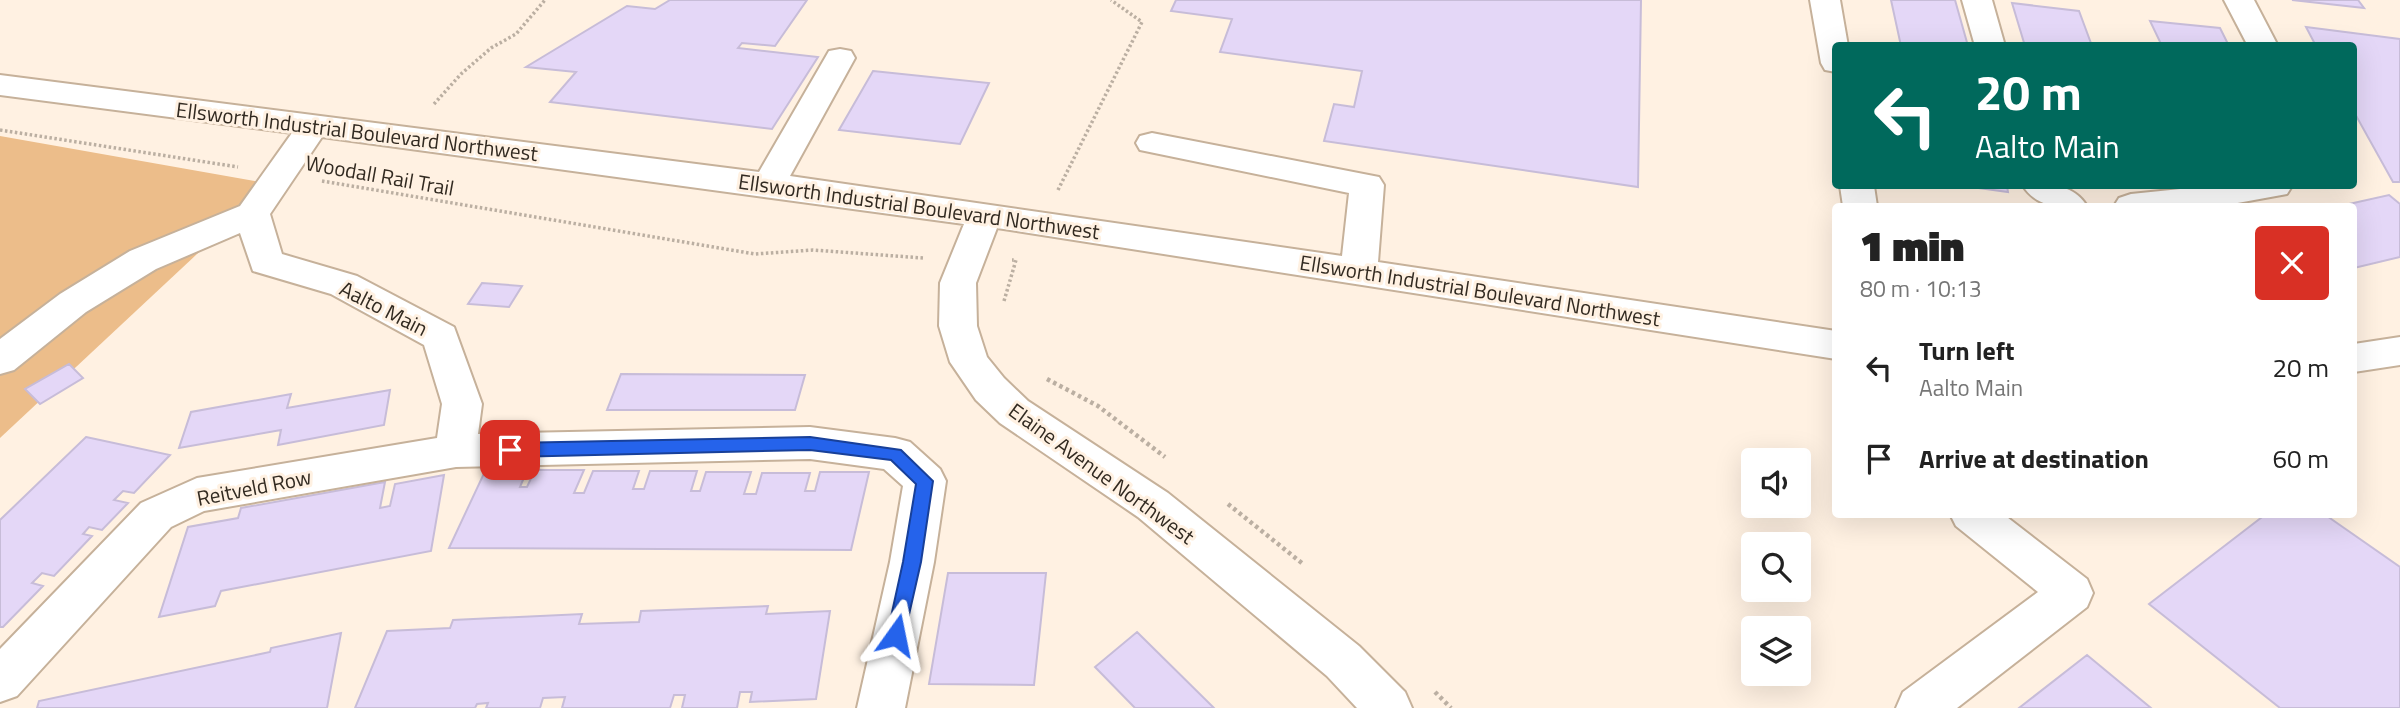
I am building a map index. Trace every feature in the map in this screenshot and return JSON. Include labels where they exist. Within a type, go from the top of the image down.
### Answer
[{"type":"street","points":[[1825,0],[1832,42]]},
{"type":"street","points":[[1978,0],[1989,42]]},
{"type":"street","points":[[2239,0],[2261,42]]},
{"type":"street","points":[[769,184],[840,58]]},
{"type":"street","name":"Ellsworth Industrial Boulevard Northwest","points":[[0,85],[769,184],[1038,222],[1832,346]]},
{"type":"street","points":[[0,360],[73,303],[143,260],[252,214],[313,126]]},
{"type":"street","points":[[1152,143],[1367,185],[1359,271]]},
{"type":"street","points":[[2044,189],[2066,203]]},
{"type":"street","points":[[2187,203],[2260,189]]},
{"type":"street","name":"Aalto Main","points":[[252,214],[266,262],[344,285],[440,337],[462,404],[456,451]]},
{"type":"street","name":"Elaine Avenue Northwest","points":[[985,215],[958,283],[958,326],[970,362],[990,389],[1014,412],[1153,505],[1343,661],[1388,708]]},
{"type":"street","points":[[456,451],[810,443],[895,454],[925,481],[912,562],[881,708]]},
{"type":"street","name":"Reitveld Row","points":[[0,681],[156,515],[197,495],[456,451]]},
{"type":"street","points":[[1920,708],[2071,593],[1976,518]]},
{"type":"path","points":[[403,137],[461,74],[491,48],[516,34],[545,0]]},
{"type":"path","points":[[1016,260],[1063,181],[1142,22],[1111,0]]},
{"type":"path","name":"Woodall Rail Trail","points":[[0,130],[755,254]]},
{"type":"shaded area","points":[[0,136],[272,184],[0,438]]},
{"type":"building","points":[[670,0],[807,0],[775,46],[742,43],[738,48],[818,57],[772,129],[550,102],[576,72],[526,67],[627,6],[655,9]]},
{"type":"building","points":[[1176,0],[1641,0],[1638,187],[1324,141],[1334,104],[1354,107],[1362,71],[1220,52],[1232,19],[1171,11]]},
{"type":"building","points":[[1891,0],[1955,0],[1967,42],[1900,42]]},
{"type":"building","points":[[2292,0],[2358,0],[2364,8]]},
{"type":"building","points":[[2012,3],[2079,11],[2091,42],[2024,42]]},
{"type":"building","points":[[2150,21],[2220,28],[2227,42],[2160,42]]},
{"type":"building","points":[[2306,27],[2400,39],[2400,182],[2393,182],[2357,117],[2357,42],[2314,42]]},
{"type":"building","points":[[873,71],[989,83],[960,144],[839,130]]},
{"type":"building","points":[[1986,189],[2008,189],[2008,192]]},
{"type":"building","points":[[2389,195],[2400,204],[2400,257],[2357,267],[2357,203],[2353,203]]},
{"type":"building","points":[[482,283],[522,286],[509,307],[468,304]]},
{"type":"building","points":[[69,364],[83,378],[40,404],[25,389]]},
{"type":"building","points":[[621,374],[805,375],[795,410],[607,410]]},
{"type":"building","points":[[390,390],[384,425],[278,445],[281,430],[179,448],[191,412],[291,394],[287,408]]},
{"type":"building","points":[[86,437],[170,455],[134,493],[123,491],[114,500],[128,503],[102,530],[89,527],[83,534],[92,536],[54,576],[42,573],[32,583],[43,586],[0,627],[0,520]]},
{"type":"building","points":[[487,467],[528,468],[520,487],[527,487],[535,470],[584,470],[574,493],[584,493],[593,471],[639,471],[633,489],[644,489],[650,471],[697,471],[691,491],[700,491],[706,472],[751,472],[744,494],[756,494],[762,473],[810,473],[805,491],[815,491],[820,472],[869,472],[851,550],[449,548]]},
{"type":"building","points":[[444,475],[431,551],[221,591],[215,606],[159,617],[188,527],[238,518],[241,508],[385,482],[380,508],[390,506],[395,484]]},
{"type":"building","points":[[2261,518],[2330,518],[2400,567],[2400,708],[2280,708],[2149,604]]},
{"type":"building","points":[[948,573],[1046,573],[1034,685],[929,684]]},
{"type":"building","points":[[768,606],[766,614],[830,611],[816,699],[750,702],[752,692],[740,692],[737,708],[682,708],[685,695],[674,695],[670,708],[562,708],[565,697],[543,698],[540,708],[486,708],[488,703],[477,704],[475,708],[355,708],[387,631],[450,628],[453,620],[582,614],[579,624],[639,622],[641,611]]},
{"type":"building","points":[[1137,632],[1214,708],[1135,708],[1095,667]]},
{"type":"building","points":[[341,633],[327,708],[37,708],[39,701],[270,652],[271,648]]},
{"type":"building","points":[[2087,655],[2151,708],[2019,708]]},
{"type":"route","points":[[510,450],[810,443],[895,454],[925,481],[912,562],[896,635]]}]
